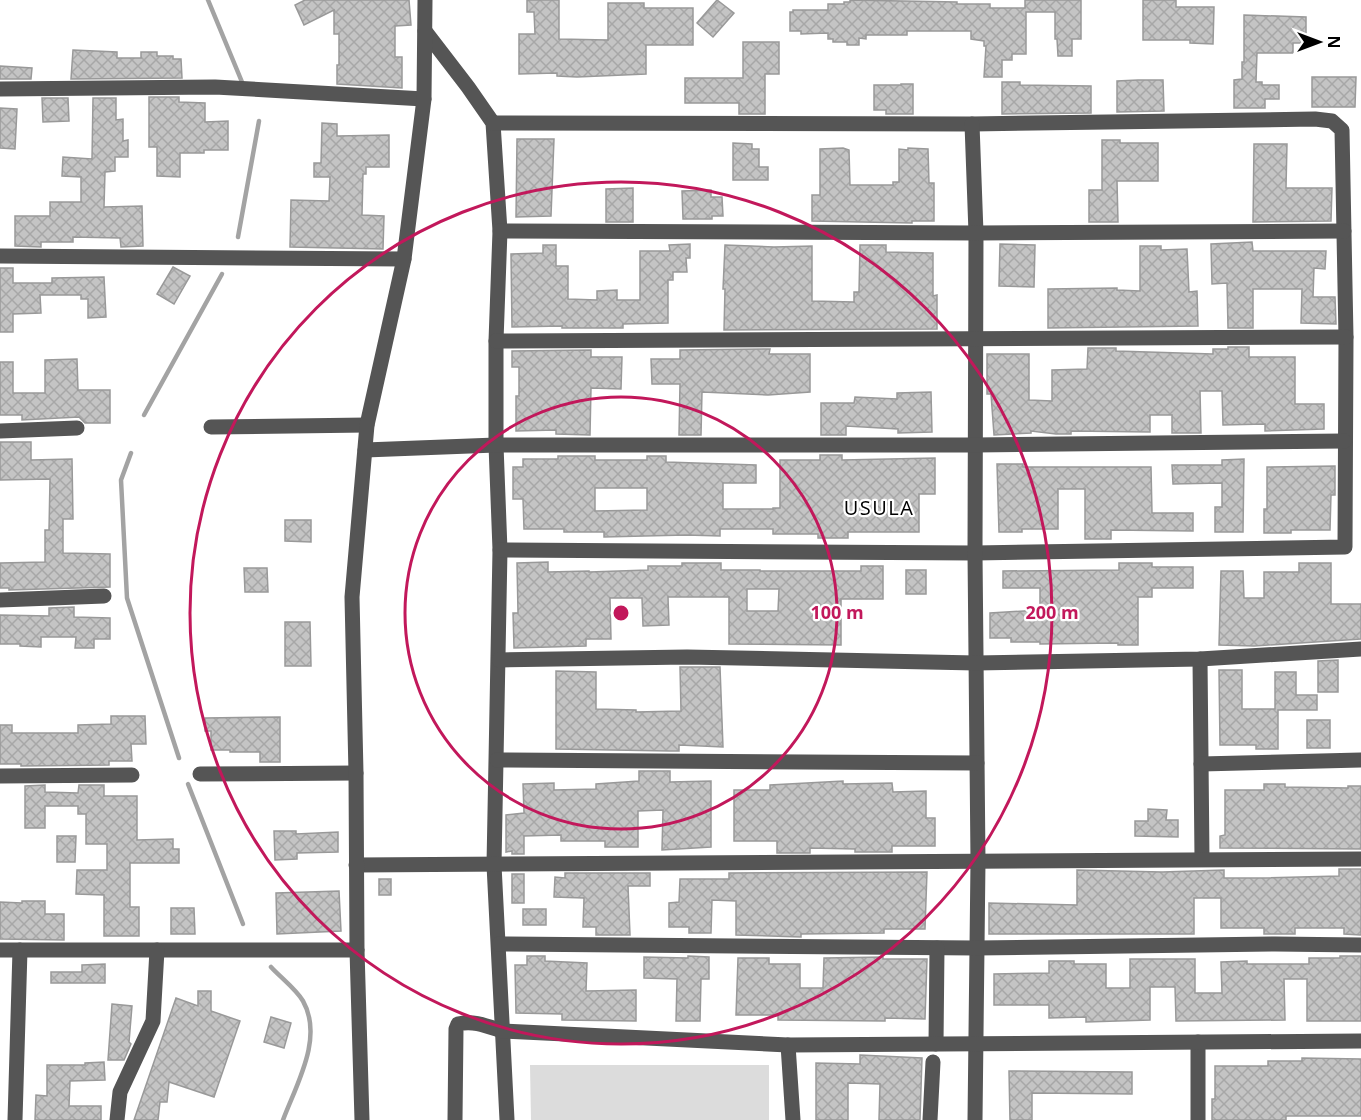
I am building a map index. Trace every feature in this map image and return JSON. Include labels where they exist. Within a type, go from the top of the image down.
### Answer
[{"type":"street","points":[[362,1120],[352,597],[367,425],[404,259],[424,99],[425,0]]},
{"type":"street","points":[[424,32],[468,87],[493,123],[500,231],[496,341],[496,446],[500,550],[499,660],[494,865],[507,1120]]},
{"type":"street","points":[[0,89],[215,87],[424,99]]},
{"type":"street","points":[[493,123],[972,124],[1315,119],[1332,121],[1342,130],[1346,337],[1345,547],[975,553],[500,550]]},
{"type":"street","points":[[972,124],[976,233],[975,553],[978,861],[975,1120]]},
{"type":"street","points":[[500,231],[976,233],[1344,231]]},
{"type":"street","points":[[0,256],[404,259]]},
{"type":"street","points":[[496,341],[1346,337]]},
{"type":"street","points":[[210,427],[367,425]]},
{"type":"street","points":[[0,431],[77,428]]},
{"type":"street","points":[[365,450],[496,446],[975,446],[1344,441]]},
{"type":"street","points":[[0,600],[104,596]]},
{"type":"street","points":[[499,660],[687,657],[976,663],[1200,659],[1361,649]]},
{"type":"street","points":[[1200,659],[1202,860]]},
{"type":"street","points":[[497,760],[977,763]]},
{"type":"street","points":[[1201,764],[1361,760]]},
{"type":"street","points":[[200,774],[356,773]]},
{"type":"street","points":[[0,776],[132,775]]},
{"type":"street","points":[[356,865],[1361,860]]},
{"type":"street","points":[[498,944],[937,948],[1361,945]]},
{"type":"street","points":[[936,1044],[937,948]]},
{"type":"street","points":[[0,950],[357,950]]},
{"type":"street","points":[[15,1120],[20,950]]},
{"type":"street","points":[[117,1120],[120,1092],[153,1021],[157,950]]},
{"type":"street","points":[[455,1120],[456,1029],[458,1024],[477,1023],[502,1031],[788,1045],[1361,1041]]},
{"type":"street","points":[[1198,1042],[1198,1120]]},
{"type":"street","points":[[788,1045],[793,1120]]},
{"type":"street","points":[[930,1120],[933,1062]]},
{"type":"shaded area","points":[[530,1065],[769,1065],[769,1120],[531,1120]]},
{"type":"building","points":[[305,0],[409,0],[411,25],[395,26],[395,57],[402,57],[402,88],[337,84],[339,34],[334,34],[334,10],[304,25],[295,5]]},
{"type":"building","points":[[527,0],[559,0],[559,39],[608,40],[608,3],[644,3],[644,8],[693,8],[693,45],[646,45],[646,74],[577,77],[557,76],[557,73],[519,74],[519,34],[535,34],[534,12],[527,12]]},
{"type":"building","points":[[717,0],[734,13],[713,37],[697,23]]},
{"type":"building","points":[[850,0],[957,2],[957,4],[990,4],[990,8],[1025,8],[1025,0],[1081,0],[1081,39],[1072,39],[1072,56],[1058,56],[1057,39],[1055,39],[1055,12],[1026,12],[1026,54],[1012,54],[1012,60],[1002,60],[1002,77],[984,77],[986,46],[984,46],[984,41],[971,39],[971,31],[907,31],[907,35],[866,35],[866,39],[859,38],[859,45],[847,45],[847,42],[833,42],[833,39],[828,39],[828,33],[801,34],[801,31],[790,31],[790,12],[793,10],[828,10],[828,4],[844,4]]},
{"type":"building","points":[[1143,0],[1176,0],[1176,7],[1214,7],[1213,44],[1190,43],[1190,40],[1143,40]]},
{"type":"building","points":[[1244,15],[1306,17],[1306,43],[1293,43],[1293,53],[1257,53],[1256,82],[1262,82],[1262,85],[1279,85],[1279,99],[1265,99],[1265,108],[1234,108],[1234,80],[1242,79],[1242,62],[1244,62]]},
{"type":"building","points":[[743,42],[779,42],[779,74],[765,74],[765,114],[739,114],[739,103],[685,103],[685,78],[743,78]]},
{"type":"building","points":[[73,50],[117,52],[117,58],[141,58],[141,52],[157,52],[157,56],[173,56],[173,59],[181,59],[182,78],[71,79]]},
{"type":"building","points":[[0,66],[32,68],[31,79],[0,79]]},
{"type":"building","points":[[1312,77],[1356,77],[1355,107],[1312,107]]},
{"type":"building","points":[[1163,80],[1164,111],[1117,112],[1117,81]]},
{"type":"building","points":[[1002,82],[1020,82],[1020,85],[1091,86],[1091,113],[1002,114]]},
{"type":"building","points":[[913,84],[913,114],[886,114],[886,110],[874,110],[874,85]]},
{"type":"building","points":[[149,97],[179,97],[179,102],[205,103],[205,122],[228,121],[228,150],[180,153],[180,177],[157,176],[157,147],[149,147]]},
{"type":"building","points":[[42,98],[68,98],[69,121],[43,122]]},
{"type":"building","points":[[93,98],[116,98],[116,120],[123,119],[123,141],[128,140],[128,157],[115,157],[115,171],[105,172],[104,207],[142,206],[143,246],[121,247],[120,238],[73,237],[73,242],[41,242],[41,247],[15,246],[15,216],[50,216],[50,202],[81,202],[81,177],[62,176],[63,157],[92,159]]},
{"type":"building","points":[[0,108],[17,109],[15,149],[0,148]]},
{"type":"building","points":[[322,123],[337,124],[337,136],[389,135],[389,167],[366,167],[366,174],[363,174],[362,215],[384,216],[383,249],[290,247],[291,200],[329,201],[330,177],[314,177],[314,163],[321,163]]},
{"type":"building","points":[[517,139],[554,139],[551,216],[516,217]]},
{"type":"building","points":[[1102,140],[1120,140],[1120,143],[1158,143],[1158,181],[1117,181],[1118,222],[1089,222],[1089,190],[1102,190]]},
{"type":"building","points":[[733,143],[752,144],[752,149],[759,149],[759,167],[768,167],[768,180],[733,180]]},
{"type":"building","points":[[1254,144],[1287,144],[1286,188],[1332,188],[1331,221],[1253,222]]},
{"type":"building","points":[[820,149],[849,150],[850,185],[893,185],[893,182],[899,182],[899,149],[928,149],[929,183],[934,183],[934,221],[912,221],[912,223],[812,221],[812,195],[820,195]]},
{"type":"building","points":[[633,188],[633,222],[606,222],[606,189]]},
{"type":"building","points":[[711,190],[711,197],[722,197],[723,216],[712,216],[712,219],[683,219],[682,191]]},
{"type":"building","points":[[1252,242],[1253,251],[1326,251],[1325,269],[1314,268],[1313,297],[1335,297],[1336,324],[1301,323],[1302,289],[1253,289],[1253,328],[1228,328],[1227,283],[1212,284],[1211,244]]},
{"type":"building","points":[[690,244],[690,258],[686,258],[687,272],[673,272],[673,280],[668,280],[668,323],[623,324],[623,328],[512,327],[511,254],[543,253],[543,245],[556,245],[556,266],[568,266],[568,299],[597,300],[597,291],[617,290],[617,300],[640,300],[640,251],[670,251],[669,245]]},
{"type":"building","points":[[1000,244],[1035,245],[1034,287],[999,286]]},
{"type":"building","points":[[725,245],[812,246],[812,301],[854,302],[854,292],[859,292],[860,245],[886,245],[886,252],[933,253],[933,296],[937,295],[937,329],[724,330]]},
{"type":"building","points":[[1140,246],[1161,246],[1161,250],[1187,249],[1189,292],[1197,291],[1198,326],[1048,328],[1048,289],[1117,288],[1117,290],[1140,291]]},
{"type":"building","points":[[173,267],[190,276],[174,304],[157,294]]},
{"type":"building","points":[[0,268],[13,268],[13,283],[52,283],[52,278],[104,277],[106,317],[88,318],[88,299],[81,299],[81,295],[40,295],[41,313],[13,314],[13,332],[0,332]]},
{"type":"building","points":[[1228,347],[1249,347],[1249,357],[1295,357],[1295,404],[1324,404],[1324,429],[1265,431],[1265,424],[1223,425],[1222,391],[1200,391],[1201,433],[1172,433],[1172,415],[1150,415],[1150,432],[1071,431],[1071,434],[1056,434],[1031,431],[1031,433],[994,435],[991,394],[987,394],[987,354],[1029,354],[1029,400],[1052,401],[1052,370],[1087,369],[1088,348],[1213,354],[1213,349],[1228,349]]},
{"type":"building","points":[[770,349],[769,354],[810,354],[810,392],[768,395],[702,392],[701,435],[679,435],[680,384],[652,384],[651,359],[680,359],[680,350]]},
{"type":"building","points":[[591,350],[591,357],[622,357],[621,389],[591,388],[590,435],[556,434],[556,430],[516,431],[519,367],[512,367],[512,351]]},
{"type":"building","points":[[77,359],[78,390],[110,390],[110,423],[85,423],[79,417],[22,420],[22,415],[0,415],[0,362],[13,362],[13,393],[45,393],[45,360]]},
{"type":"building","points":[[931,392],[932,432],[898,433],[898,429],[846,426],[846,435],[821,435],[821,403],[854,403],[855,397],[897,399],[897,393]]},
{"type":"building","points":[[0,442],[31,442],[31,460],[72,459],[73,519],[63,519],[63,553],[110,554],[110,587],[9,590],[9,588],[0,588],[0,563],[45,562],[45,530],[49,530],[50,479],[0,480]]},
{"type":"building","points":[[820,455],[842,455],[842,460],[935,458],[935,494],[919,494],[919,532],[848,532],[848,538],[818,538],[818,534],[773,534],[773,529],[720,529],[720,536],[604,537],[604,532],[524,529],[523,499],[513,499],[513,467],[523,467],[523,459],[595,456],[595,460],[647,460],[647,456],[666,456],[666,462],[756,465],[756,483],[723,483],[723,509],[773,509],[780,508],[780,460],[820,460]],"holes":[[[595,488],[647,488],[647,510],[595,511]]]},
{"type":"building","points":[[1244,459],[1243,532],[1215,532],[1215,507],[1222,507],[1222,483],[1173,484],[1172,465],[1222,465],[1222,460]]},
{"type":"building","points":[[997,464],[1023,464],[1023,467],[1151,467],[1152,513],[1193,513],[1193,531],[1111,530],[1111,539],[1085,539],[1085,489],[1058,489],[1058,529],[1022,529],[1022,532],[999,532]]},
{"type":"building","points":[[1335,466],[1335,495],[1331,495],[1330,530],[1264,533],[1264,509],[1267,509],[1267,467]]},
{"type":"building","points":[[285,520],[311,520],[311,542],[285,541]]},
{"type":"building","points":[[548,562],[548,572],[648,570],[648,566],[682,566],[682,563],[721,563],[721,570],[760,571],[861,571],[861,566],[883,566],[883,599],[841,599],[841,645],[729,644],[729,597],[668,597],[669,625],[643,626],[642,598],[610,598],[611,639],[586,639],[586,646],[514,648],[513,613],[518,613],[517,563]],"holes":[[[747,589],[779,589],[778,611],[747,611]]]},
{"type":"building","points":[[1119,563],[1152,563],[1152,567],[1193,567],[1193,588],[1152,588],[1152,597],[1138,597],[1138,645],[1040,644],[1040,642],[1011,642],[1011,638],[990,638],[990,613],[1040,610],[1040,588],[1003,588],[1003,571],[1119,570]]},
{"type":"building","points":[[1299,563],[1331,563],[1331,604],[1361,604],[1361,639],[1254,646],[1219,645],[1221,571],[1243,571],[1244,598],[1264,598],[1264,572],[1299,572]]},
{"type":"building","points":[[244,568],[267,568],[268,592],[245,592]]},
{"type":"building","points":[[906,570],[926,570],[926,594],[906,594]]},
{"type":"building","points":[[74,607],[74,617],[110,618],[110,639],[94,639],[94,648],[75,648],[76,637],[41,637],[41,647],[0,644],[0,615],[49,616],[49,608]]},
{"type":"building","points":[[285,622],[310,622],[311,666],[285,666]]},
{"type":"building","points":[[1338,660],[1338,692],[1318,692],[1318,661]]},
{"type":"building","points":[[680,667],[720,667],[723,747],[679,745],[679,751],[556,749],[556,671],[596,672],[596,709],[636,710],[636,712],[681,711]]},
{"type":"building","points":[[1219,670],[1242,670],[1242,709],[1275,709],[1275,672],[1296,672],[1296,695],[1317,695],[1317,710],[1278,710],[1278,749],[1256,749],[1256,745],[1220,745]]},
{"type":"building","points":[[111,716],[145,716],[146,744],[131,744],[132,761],[109,761],[109,765],[21,766],[21,764],[0,764],[0,725],[12,725],[12,733],[78,733],[78,725],[111,724]]},
{"type":"building","points":[[280,717],[280,762],[260,762],[260,752],[211,750],[211,731],[205,731],[205,718]]},
{"type":"building","points":[[1307,720],[1330,720],[1330,748],[1307,748]]},
{"type":"building","points":[[639,771],[670,771],[670,782],[711,781],[711,847],[662,850],[663,810],[638,811],[638,847],[605,847],[605,841],[561,841],[561,835],[524,836],[524,854],[506,852],[506,815],[524,813],[523,784],[554,783],[554,790],[596,789],[596,784],[639,781]]},
{"type":"building","points":[[843,781],[843,784],[892,783],[893,792],[926,791],[926,818],[935,818],[935,846],[892,846],[892,852],[855,852],[855,849],[810,848],[810,853],[777,853],[777,841],[734,841],[734,790],[770,790],[770,785]]},
{"type":"building","points":[[1264,784],[1285,784],[1285,787],[1348,788],[1348,786],[1361,786],[1361,849],[1220,848],[1220,836],[1225,835],[1225,790],[1264,790]]},
{"type":"building","points":[[45,785],[45,792],[78,793],[79,785],[104,785],[104,796],[137,796],[137,840],[173,839],[173,849],[179,849],[179,863],[130,863],[130,907],[139,907],[139,936],[104,936],[104,895],[76,894],[77,870],[107,870],[107,844],[86,844],[86,814],[78,814],[78,806],[45,806],[45,828],[25,828],[25,786]]},
{"type":"building","points":[[1148,809],[1167,810],[1166,820],[1178,820],[1178,837],[1135,836],[1135,821],[1148,821]]},
{"type":"building","points":[[274,831],[296,831],[296,834],[338,832],[338,852],[297,853],[297,859],[275,860]]},
{"type":"building","points":[[57,836],[76,836],[75,862],[57,862]]},
{"type":"building","points":[[1339,869],[1361,869],[1361,935],[1344,934],[1344,928],[1295,928],[1295,934],[1264,934],[1264,928],[1221,928],[1221,898],[1194,898],[1194,934],[989,934],[989,903],[1077,905],[1077,870],[1162,872],[1224,870],[1224,878],[1264,878],[1339,876]]},
{"type":"building","points":[[927,872],[925,929],[884,929],[884,933],[801,934],[801,937],[736,935],[736,901],[712,900],[711,933],[689,933],[689,927],[669,927],[669,903],[679,902],[680,879],[729,879],[729,873]]},
{"type":"building","points":[[565,873],[650,873],[650,886],[628,886],[630,935],[596,935],[596,927],[583,927],[584,898],[554,897],[555,877],[565,878]]},
{"type":"building","points":[[512,874],[524,874],[524,903],[512,903]]},
{"type":"building","points":[[379,879],[391,879],[391,895],[379,895]]},
{"type":"building","points":[[339,891],[341,931],[277,934],[276,893]]},
{"type":"building","points":[[22,901],[45,901],[45,914],[64,914],[64,940],[0,939],[0,902],[22,903]]},
{"type":"building","points":[[171,908],[194,908],[195,934],[171,934]]},
{"type":"building","points":[[523,909],[546,909],[546,925],[523,925]]},
{"type":"building","points":[[527,956],[545,956],[545,961],[587,963],[586,991],[636,990],[636,1021],[562,1020],[562,1014],[516,1013],[515,965],[527,965]]},
{"type":"building","points":[[688,956],[709,957],[709,979],[701,979],[700,1021],[676,1021],[677,979],[644,978],[644,957],[688,958]]},
{"type":"building","points":[[1340,956],[1361,956],[1361,1021],[1307,1021],[1307,979],[1284,979],[1285,1020],[1176,1021],[1175,987],[1150,987],[1150,1020],[1086,1022],[1086,1017],[1049,1018],[1049,1005],[994,1005],[994,974],[1049,973],[1049,961],[1106,964],[1106,988],[1130,988],[1130,959],[1195,959],[1195,993],[1222,993],[1221,962],[1309,964],[1309,958],[1340,958]]},
{"type":"building","points":[[883,957],[883,959],[927,959],[925,1019],[778,1020],[778,1015],[736,1015],[738,958],[769,958],[769,964],[800,964],[800,988],[823,988],[824,958]]},
{"type":"building","points":[[105,964],[105,983],[51,983],[51,972],[82,972],[82,965]]},
{"type":"building","points":[[198,991],[211,991],[211,1011],[240,1021],[214,1097],[169,1082],[167,1102],[160,1102],[158,1120],[134,1120],[176,998],[198,1006]]},
{"type":"building","points":[[112,1004],[132,1006],[129,1042],[131,1044],[124,1060],[108,1060]]},
{"type":"building","points":[[271,1017],[291,1023],[284,1048],[264,1042]]},
{"type":"building","points":[[860,1055],[922,1058],[920,1120],[879,1120],[880,1084],[848,1083],[848,1120],[816,1120],[816,1063],[860,1064]]},
{"type":"building","points":[[1302,1058],[1361,1059],[1361,1116],[1286,1116],[1286,1120],[1212,1120],[1212,1099],[1215,1099],[1215,1066],[1268,1066],[1268,1061],[1302,1061]]},
{"type":"building","points":[[104,1062],[105,1080],[70,1081],[69,1106],[101,1106],[101,1120],[35,1120],[36,1095],[47,1096],[47,1065],[85,1065],[85,1063]]},
{"type":"building","points":[[1009,1071],[1132,1072],[1132,1094],[1032,1093],[1032,1120],[1010,1120]]},
{"type":"waterway","points":[[208,0],[242,82]]},
{"type":"waterway","points":[[238,237],[259,121]]},
{"type":"waterway","points":[[144,415],[222,274]]},
{"type":"waterway","points":[[131,453],[121,480],[127,598],[179,758]]},
{"type":"waterway","points":[[188,784],[243,924]]},
{"type":"waterway","points":[[271,967],[303,1001],[309,1015],[311,1030],[306,1061],[283,1120]]},
{"type":"district","name":"USULA","points":[[879,508]]}]
